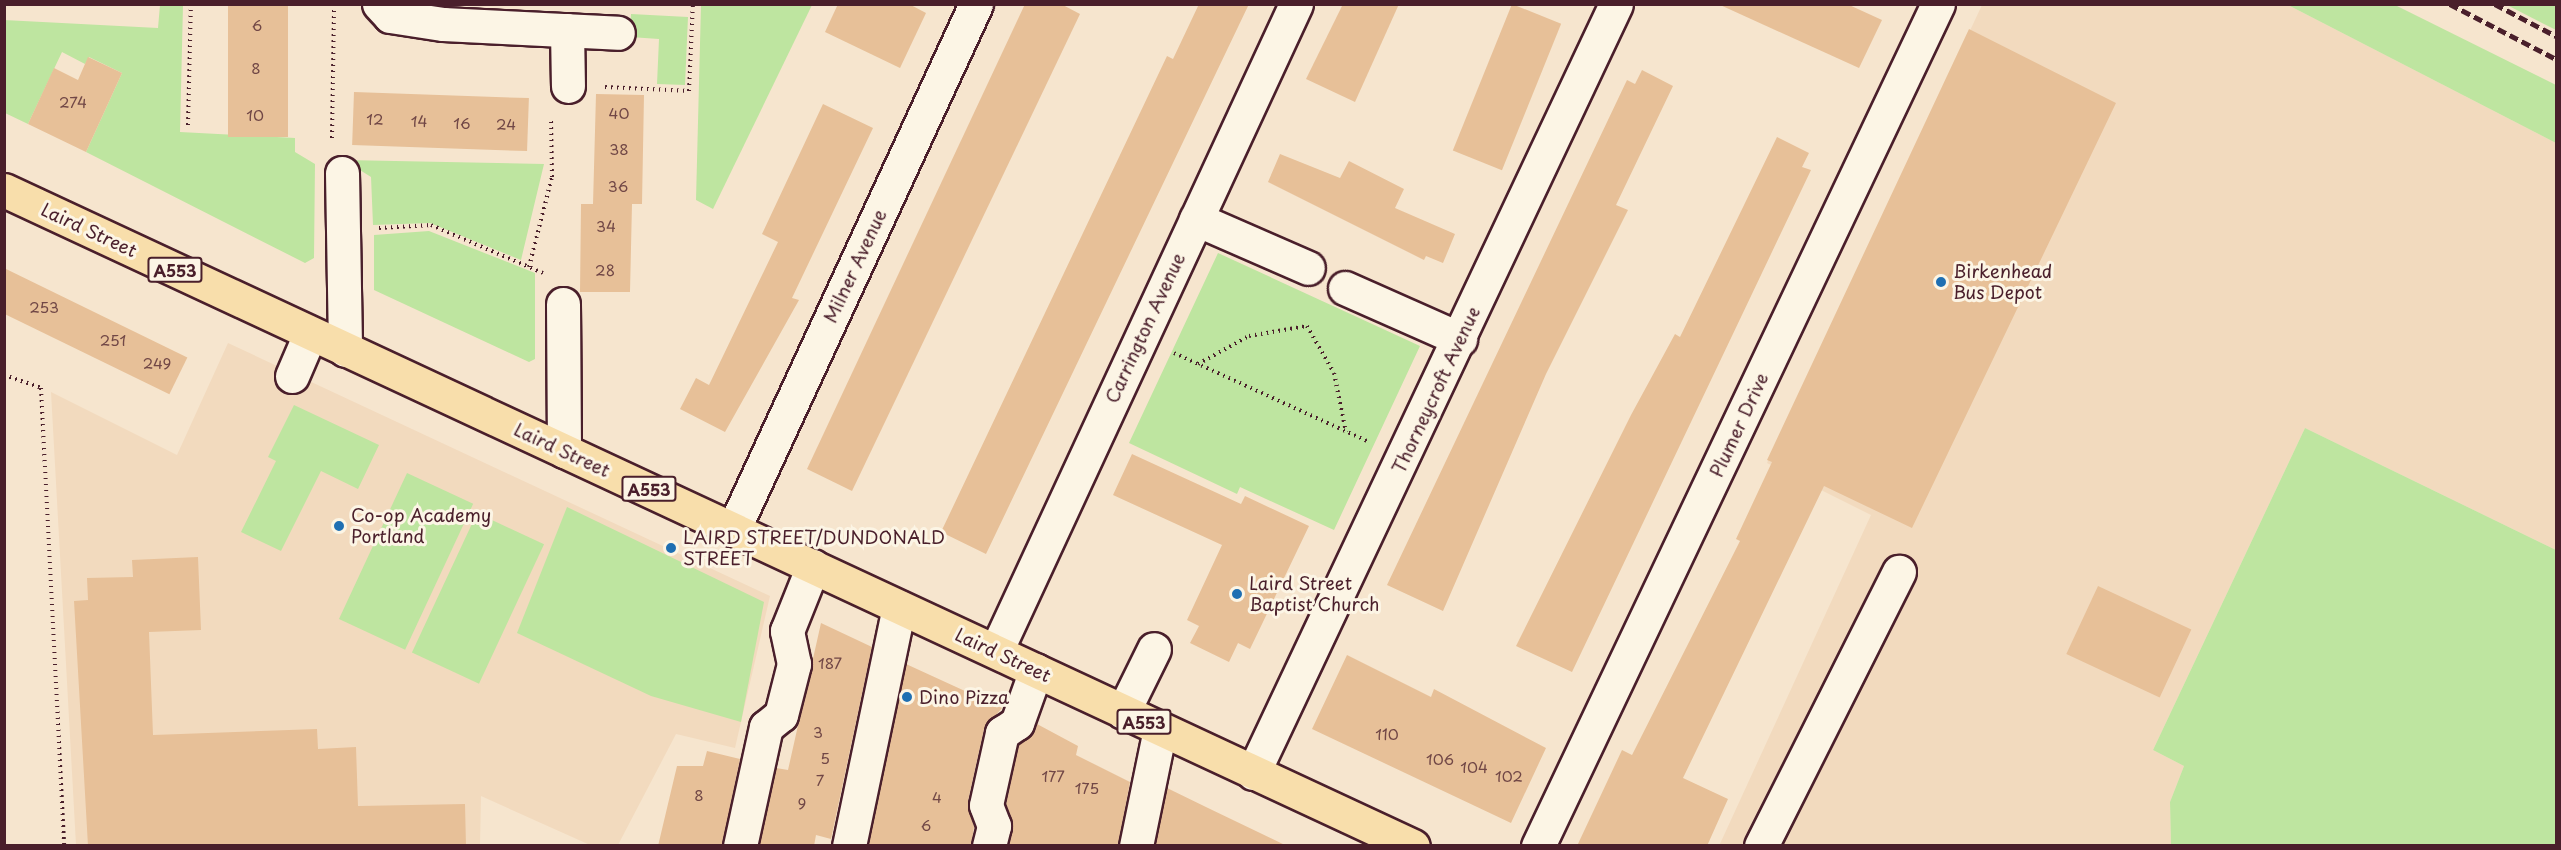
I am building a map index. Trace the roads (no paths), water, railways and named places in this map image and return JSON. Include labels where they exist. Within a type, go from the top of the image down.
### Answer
[{"type":"main road","name":"Laird Street","points":[[4,190],[1413,846]]},
{"type":"street","points":[[379,4],[390,16],[443,14],[567,30],[618,33]]},
{"type":"street","name":"Milner Avenue","points":[[734,528],[976,4]]},
{"type":"street","name":"Carrington Avenue","points":[[996,651],[1296,4]]},
{"type":"street","name":"Thorneycroft Avenue","points":[[1253,772],[1405,458],[1616,4]]},
{"type":"street","name":"Plumer Drive","points":[[1538,846],[1938,4]]},
{"type":"street","points":[[567,30],[568,86]]},
{"type":"street","points":[[342,173],[345,350]]},
{"type":"street","points":[[1196,219],[1308,268]]},
{"type":"street","points":[[1345,288],[1460,339]]},
{"type":"street","points":[[563,304],[564,451]]},
{"type":"street","points":[[292,376],[310,334]]},
{"type":"street","points":[[740,846],[766,727],[781,715],[794,664],[787,631],[813,566]]},
{"type":"street","points":[[1761,846],[1899,572]]},
{"type":"street","points":[[849,846],[899,607]]},
{"type":"street","points":[[1122,712],[1154,650]]},
{"type":"street","points":[[989,846],[994,826],[986,805],[1002,733],[1017,723],[1036,670]]},
{"type":"street","points":[[1136,846],[1160,729]]},
{"type":"railway","points":[[2450,4],[2556,59]]},
{"type":"railway","points":[[2495,4],[2556,36]]},
{"type":"place","name":"Birkenhead Bus Depot","points":[[1941,282]]},
{"type":"place","name":"Co-op Academy Portland","points":[[339,526]]},
{"type":"place","name":"LAIRD STREET/DUNDONALD STREET","points":[[671,548]]},
{"type":"place","name":"Laird Street Baptist Church","points":[[1237,594]]},
{"type":"place","name":"Dino Pizza","points":[[907,697]]}]
